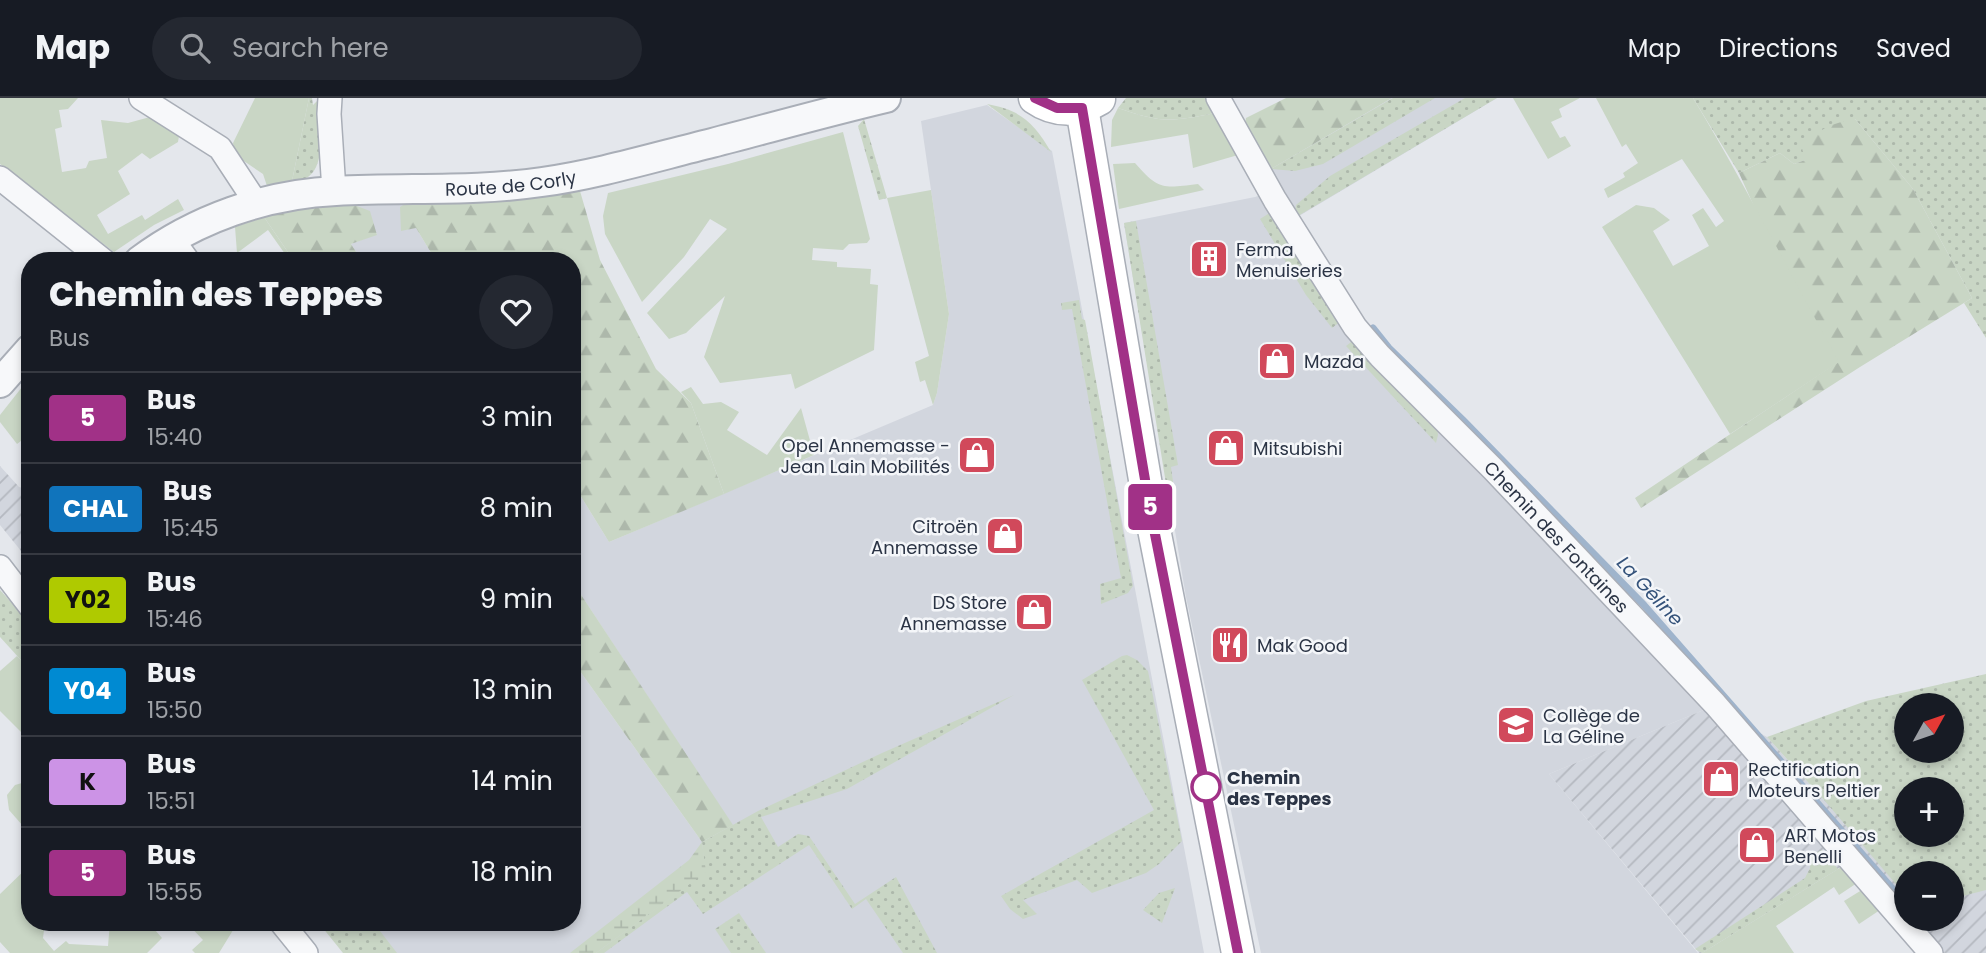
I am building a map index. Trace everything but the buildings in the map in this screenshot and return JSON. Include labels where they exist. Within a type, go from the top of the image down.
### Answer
[{"type":"main road","points":[[1035,98],[1057,108],[1091,103],[1150,509],[1238,953]]},
{"type":"street","points":[[141,98],[220,148],[251,195],[254,206]]},
{"type":"street","points":[[330,98],[334,191]]},
{"type":"street","name":"Route de Corly","points":[[180,250],[217,217],[287,197],[334,191],[542,182],[662,156],[886,98]]},
{"type":"street","name":"Chemin des Fontaines","points":[[1218,98],[1275,201],[1355,327],[1716,704],[1931,953]]},
{"type":"street","points":[[0,178],[93,252]]},
{"type":"street","points":[[0,383],[21,359]]},
{"type":"street","points":[[0,567],[21,595]]},
{"type":"street","points":[[0,578],[21,596]]},
{"type":"street","points":[[288,931],[306,953]]},
{"type":"shaded area","points":[[1392,98],[1497,98],[1299,216],[1355,339],[1711,707],[1549,774],[1698,953],[1261,953],[1186,597],[1124,223],[1269,192],[1266,184],[1271,169]]},
{"type":"shaded area","points":[[987,105],[1052,151],[1204,953],[346,953],[328,931],[581,931],[581,673],[702,842],[732,825],[581,595],[581,497],[609,542],[933,405],[949,314],[921,121]]},
{"type":"shaded area","points":[[408,202],[402,230],[416,228],[431,252],[356,252],[351,244],[377,234],[350,203]]},
{"type":"shaded area","points":[[0,466],[21,488],[21,551],[0,525]]},
{"type":"shaded area","points":[[1711,707],[1767,737],[1824,800],[1894,830],[1894,847],[1964,847],[1964,834],[1986,833],[1986,953],[1931,953],[1912,931],[1964,931],[1964,861],[1894,861],[1894,909],[1852,860],[1699,953],[1549,774]]},
{"type":"green space","points":[[0,98],[78,98],[68,109],[59,110],[62,127],[55,129],[62,172],[86,168],[89,161],[107,158],[101,120],[128,123],[150,117],[179,136],[178,142],[150,159],[142,153],[118,171],[130,194],[97,215],[108,234],[142,215],[145,220],[178,199],[184,210],[154,225],[114,252],[0,164]]},
{"type":"green space","points":[[255,98],[309,98],[292,181],[267,186],[263,174],[235,155],[233,143]]},
{"type":"green space","points":[[309,98],[312,98],[313,105],[320,98],[318,162],[308,177],[292,181]]},
{"type":"green space","points":[[1126,98],[1206,98],[1215,113],[1187,118],[1156,119],[1118,108]]},
{"type":"green space","points":[[1286,98],[1392,98],[1271,169],[1245,124],[1246,118]]},
{"type":"green space","points":[[1393,98],[1435,98],[1323,164],[1295,171],[1271,169]]},
{"type":"green space","points":[[1465,98],[1497,98],[1298,216],[1296,205],[1330,176]]},
{"type":"green space","points":[[1513,98],[1580,98],[1559,109],[1562,117],[1551,122],[1560,138],[1565,136],[1571,146],[1548,159]]},
{"type":"green space","points":[[1596,98],[1693,98],[1839,362],[1730,434],[1602,227],[1636,205],[1654,208],[1670,220],[1653,231],[1673,266],[1709,246],[1692,215],[1703,208],[1716,227],[1724,221],[1682,159],[1608,198],[1604,189],[1625,177],[1623,173],[1638,163],[1626,144],[1622,147]]},
{"type":"green space","points":[[1693,98],[1986,98],[1986,338],[1964,303],[1972,298],[1913,189],[1855,119],[1805,160],[1794,164],[1780,153],[1739,173]]},
{"type":"green space","points":[[987,104],[1009,110],[1025,119],[1039,133],[1051,152]]},
{"type":"green space","points":[[1118,108],[1166,120],[1215,113],[1238,155],[1193,168],[1188,134],[1111,147],[1112,120]]},
{"type":"green space","points":[[864,119],[887,198],[879,200],[858,126]]},
{"type":"green space","points":[[1855,119],[1913,189],[1972,298],[1641,508],[1635,498],[1838,362],[1761,222],[1739,173],[1780,153],[1794,164],[1805,160],[1802,148],[1818,132],[1840,122]]},
{"type":"green space","points":[[843,132],[870,239],[867,243],[849,244],[843,250],[813,248],[812,260],[837,262],[837,267],[871,269],[870,284],[878,285],[874,350],[795,389],[791,374],[720,383],[704,357],[725,296],[686,333],[669,339],[647,313],[727,229],[710,219],[684,257],[642,302],[605,234],[603,216],[608,193]]},
{"type":"green space","points":[[1135,163],[1150,179],[1163,186],[1198,184],[1204,190],[1119,209],[1113,164]]},
{"type":"green space","points":[[931,190],[949,314],[933,405],[925,380],[920,382],[915,362],[929,356],[887,198]]},
{"type":"green space","points":[[580,191],[600,260],[656,369],[691,403],[724,494],[609,542],[581,497],[581,252],[431,252],[416,228],[401,231],[400,207],[408,202],[475,200]]},
{"type":"green space","points":[[349,203],[370,211],[377,235],[351,244],[356,252],[288,252],[264,217],[307,207]]},
{"type":"green space","points":[[1271,212],[1341,321],[1332,328],[1306,295],[1260,219]]},
{"type":"green space","points":[[264,217],[288,252],[284,252],[268,230],[237,252],[235,227]]},
{"type":"green space","points":[[1136,221],[1178,465],[1171,467],[1174,489],[1167,490],[1124,223]]},
{"type":"green space","points":[[1079,300],[1082,319],[1085,320],[1133,586],[1128,593],[1101,604],[1100,584],[1121,578],[1072,309],[1062,310],[1061,303]]},
{"type":"green space","points":[[1355,339],[1437,428],[1436,443],[1346,346]]},
{"type":"green space","points":[[691,387],[703,404],[721,402],[739,412],[727,430],[767,455],[801,408],[814,455],[724,494],[691,403],[681,392]]},
{"type":"green space","points":[[21,388],[21,441],[17,444],[0,422],[0,415]]},
{"type":"green space","points":[[0,590],[21,613],[21,660],[0,637]]},
{"type":"green space","points":[[581,595],[733,825],[702,842],[581,673]]},
{"type":"green space","points":[[1127,655],[1148,671],[1182,841],[1146,873],[1092,893],[1077,880],[1023,900],[1037,914],[1023,919],[1010,909],[1001,896],[1154,810],[1082,680]]},
{"type":"green space","points":[[17,656],[21,660],[21,732],[0,711],[0,671]]},
{"type":"green space","points":[[1986,674],[1986,890],[1964,896],[1964,861],[1894,861],[1894,882],[1767,737],[1866,701],[1894,695],[1894,763],[1964,763],[1964,693],[1902,693]]},
{"type":"green space","points":[[1014,695],[847,789],[761,817],[778,847],[798,834],[809,836],[855,904],[896,877],[937,953],[903,953],[866,899],[852,909],[809,845],[703,914],[687,892],[604,953],[596,953],[705,872],[702,842],[758,811]]},
{"type":"green space","points":[[21,783],[21,824],[9,810],[7,795],[15,785]]},
{"type":"green space","points":[[702,842],[706,872],[596,953],[570,953],[689,860]]},
{"type":"green space","points":[[1822,850],[1838,869],[1702,953],[1695,949],[1805,878],[1810,868],[1809,856]]},
{"type":"green space","points":[[1846,864],[1860,881],[1839,895],[1834,887],[1776,926],[1794,953],[1702,953]]},
{"type":"green space","points":[[21,874],[21,931],[44,931],[43,938],[54,951],[66,941],[69,944],[108,946],[109,931],[156,931],[162,938],[147,953],[10,953],[0,942],[0,894]]},
{"type":"green space","points":[[1175,888],[1162,923],[1143,910],[1159,893]]},
{"type":"green space","points":[[1865,888],[1883,908],[1859,924],[1844,901]]},
{"type":"green space","points":[[739,913],[766,953],[731,953],[715,929]]},
{"type":"green space","points":[[194,931],[232,931],[219,953],[195,953],[192,950],[203,940]]},
{"type":"green space","points":[[325,931],[380,931],[397,953],[343,953]]},
{"type":"waterway","name":"La Géline","points":[[1373,328],[1389,348],[1644,605],[1892,888]]},
{"type":"bus line","name":"5","points":[[1035,98],[1057,108],[1082,108],[1150,509],[1238,953]]},
{"type":"place","name":"Ferma Menuiseries","points":[[1209,259]]},
{"type":"place","name":"Mazda","points":[[1277,361]]},
{"type":"place","name":"Mitsubishi","points":[[1226,448]]},
{"type":"place","name":"Opel Annemasse - Jean Lain Mobilités","points":[[977,455]]},
{"type":"place","name":"Citroën Annemasse","points":[[1005,536]]},
{"type":"place","name":"DS Store Annemasse","points":[[1034,612]]},
{"type":"place","name":"Mak Good","points":[[1230,645]]},
{"type":"place","name":"Collège de La Géline","points":[[1516,725]]},
{"type":"place","name":"Rectification Moteurs Peltier","points":[[1721,779]]},
{"type":"place","name":"Chemin des Teppes","points":[[1206,787]]},
{"type":"place","name":"ART Motos Benelli","points":[[1757,845]]}]
